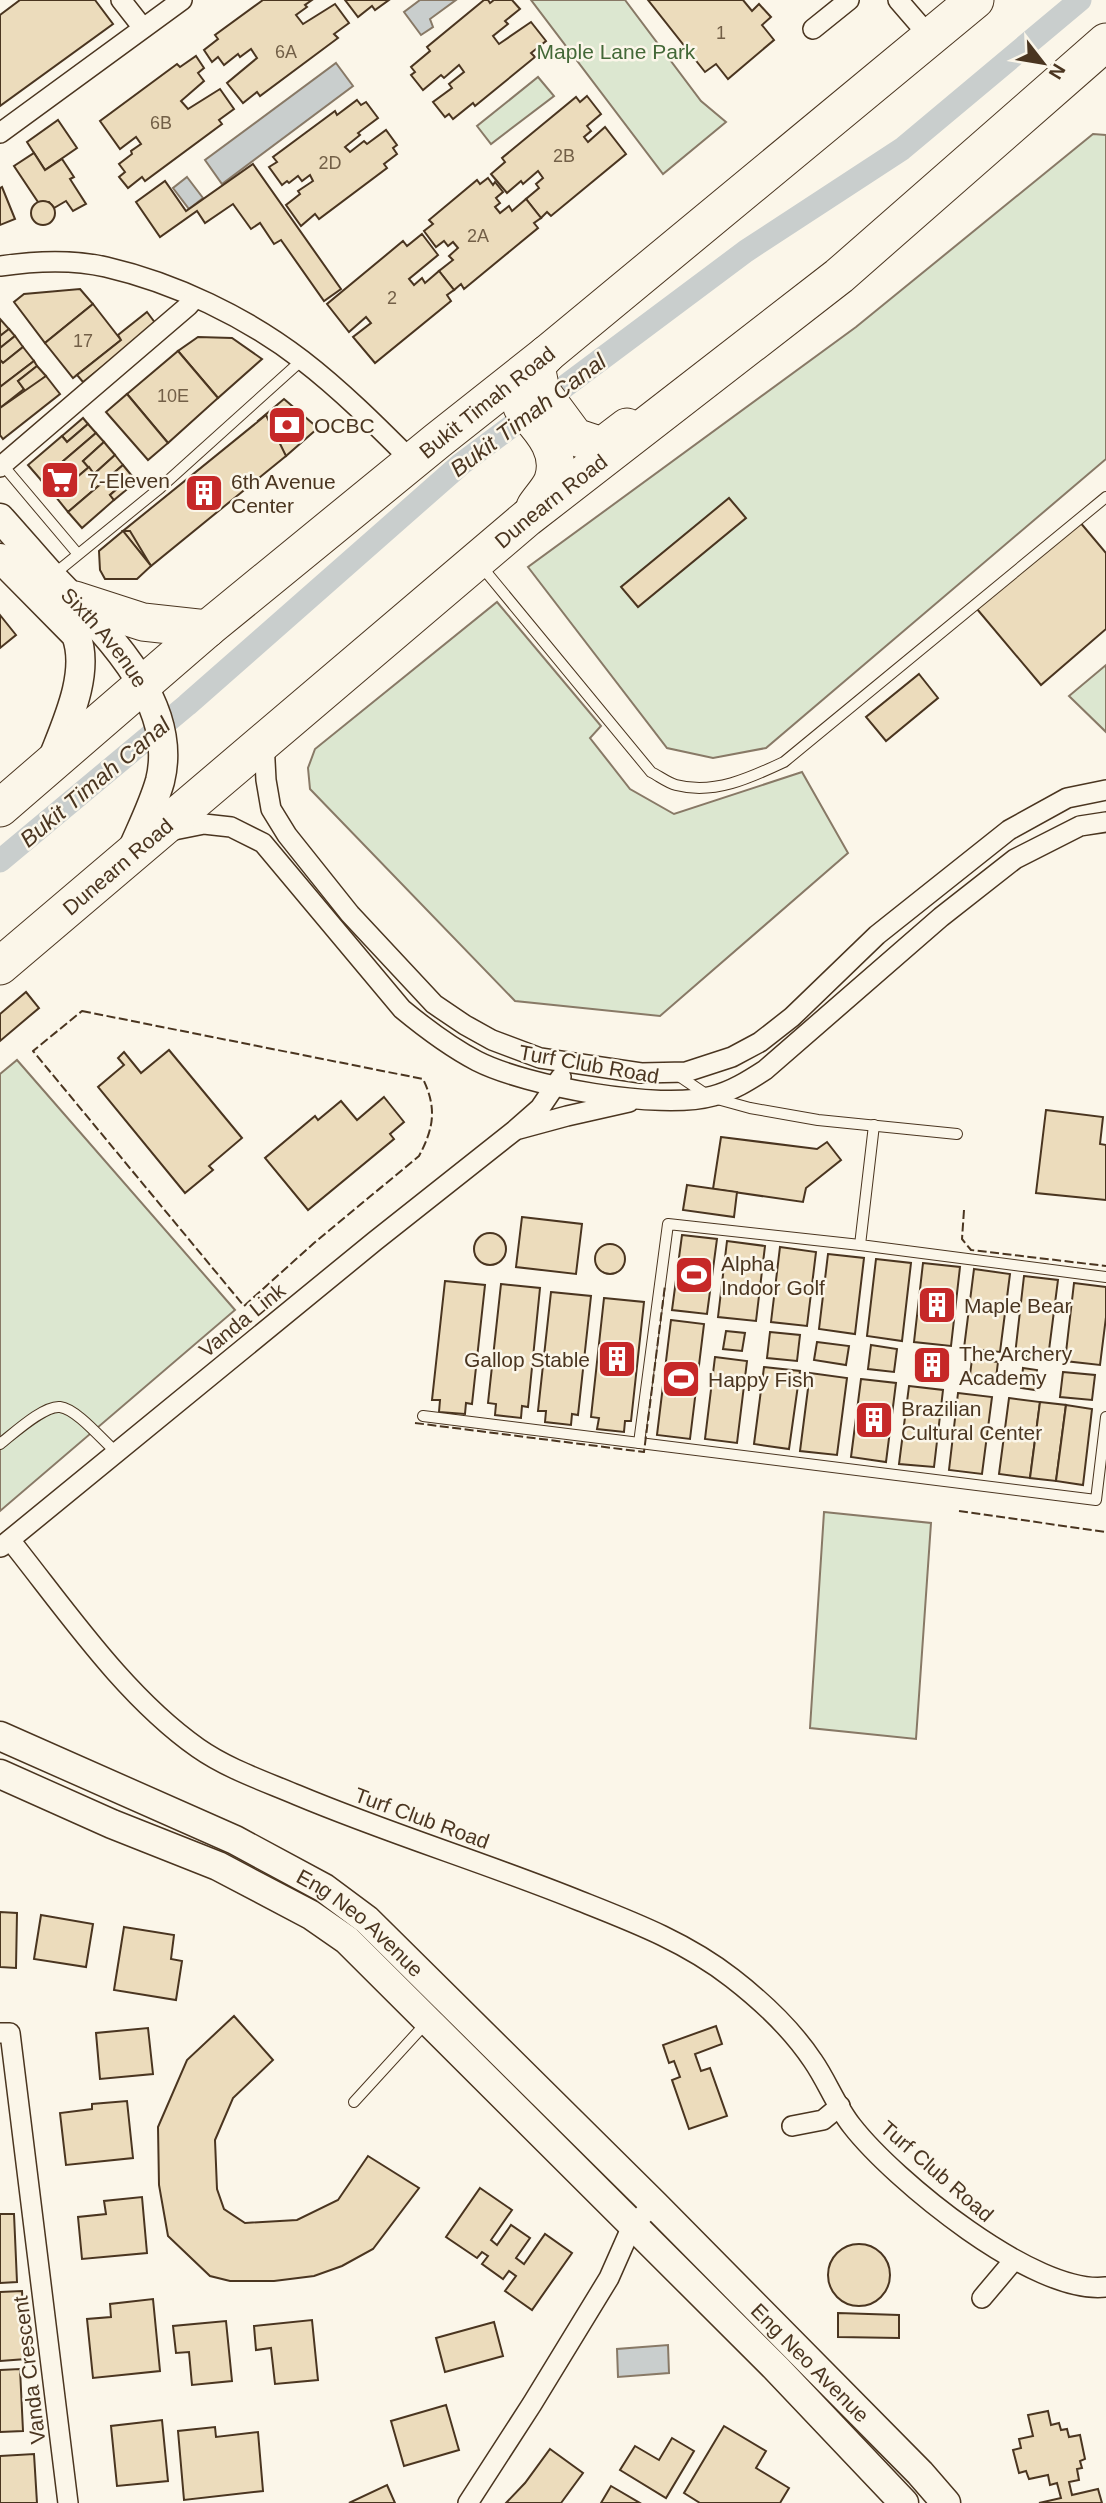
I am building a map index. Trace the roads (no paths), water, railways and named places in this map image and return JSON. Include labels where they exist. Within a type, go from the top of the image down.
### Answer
[{"type":"highway","name":"Bukit Timah Road","points":[[8,795],[148,699],[207,629],[547,354],[975,0]]},
{"type":"highway","name":"Dunearn Road","points":[[0,967],[527,518],[839,276],[1106,42]]},
{"type":"highway","points":[[547,354],[537,366],[531,399],[557,431],[602,446],[839,276]]},
{"type":"highway","points":[[474,411],[499,403],[531,399]]},
{"type":"highway","points":[[527,518],[553,481],[557,431]]},
{"type":"highway","points":[[53,589],[143,622],[207,629]]},
{"type":"main road","name":"Sixth Avenue","points":[[0,518],[53,589],[80,647],[81,663],[73,706],[51,763]]},
{"type":"main road","name":"Sixth Avenue","points":[[0,558],[53,589],[117,646],[148,699],[161,733],[160,780],[129,858]]},
{"type":"main road","name":"Eng Neo Avenue","points":[[0,1736],[235,1840],[324,1888],[367,1920],[663,2213],[920,2473],[946,2503]]},
{"type":"main road","name":"Eng Neo Avenue","points":[[0,1774],[111,1824],[218,1866],[311,1915],[347,1940],[776,2368],[904,2503]]},
{"type":"street","points":[[121,0],[143,28]]},
{"type":"street","points":[[0,133],[182,0]]},
{"type":"street","points":[[813,29],[849,0]]},
{"type":"street","points":[[898,0],[930,37]]},
{"type":"street","points":[[0,266],[24,263],[83,263],[147,279],[195,298],[251,327],[302,360],[374,423],[412,461]]},
{"type":"street","points":[[1,465],[195,298]]},
{"type":"street","name":"Turf Club Road","points":[[264,742],[271,809],[281,826],[350,914],[434,1004],[492,1040],[540,1058],[641,1073],[676,1074],[732,1057],[760,1042],[792,1017],[877,935],[1009,830],[1067,798],[1106,790]]},
{"type":"street","name":"Turf Club Road","points":[[158,834],[204,824],[230,827],[263,843],[402,1009],[427,1030],[479,1062],[530,1080],[637,1100],[661,1101],[710,1097],[738,1087],[765,1070],[940,916],[1016,859],[1080,826],[1106,822]]},
{"type":"street","name":"Vanda Link","points":[[5,1544],[375,1241],[514,1131],[540,1108],[568,1064]]},
{"type":"street","name":"Vanda Link","points":[[514,1131],[637,1100]]},
{"type":"street","name":"Turf Club Road","points":[[5,1544],[136,1696],[197,1747],[229,1766],[331,1810],[528,1880],[652,1930],[710,1961],[757,1997],[779,2018],[813,2060],[851,2125],[912,2185],[1000,2253],[1057,2281],[1106,2287]]},
{"type":"street","points":[[428,2022],[449,2001]]},
{"type":"street","name":"Vanda Crescent","points":[[0,2033],[10,2033],[68,2503]]},
{"type":"street","points":[[792,2126],[823,2120],[840,2106]]},
{"type":"street","points":[[468,2503],[609,2278],[640,2234],[663,2213]]},
{"type":"street","points":[[982,2298],[1014,2260]]},
{"type":"lane","points":[[53,589],[77,553],[160,488],[302,360]]},
{"type":"lane","points":[[1,465],[77,553]]},
{"type":"lane","points":[[477,561],[651,772],[675,785],[713,788],[749,778],[784,762],[1106,497]]},
{"type":"lane","points":[[676,1074],[710,1097],[785,1114],[957,1134]]},
{"type":"lane","points":[[860,1245],[874,1125]]},
{"type":"lane","points":[[639,1443],[668,1224],[860,1245],[1106,1277]]},
{"type":"lane","points":[[0,1444],[46,1410],[60,1407],[74,1414],[116,1452]]},
{"type":"lane","points":[[423,1416],[1096,1500],[1106,1418]]},
{"type":"lane","points":[[354,2102],[428,2022]]},
{"type":"waterway","name":"Bukit Timah Canal","points":[[0,861],[187,705],[461,464],[746,251],[902,149],[1080,0]]},
{"type":"place","name":"OCBC","points":[[287,425]]},
{"type":"place","name":"7-Eleven","points":[[60,480]]},
{"type":"place","name":"6th Avenue Center","points":[[204,493]]},
{"type":"place","name":"Alpha Indoor Golf","points":[[694,1275]]},
{"type":"place","name":"Maple Bear","points":[[937,1305]]},
{"type":"place","name":"Gallop Stable","points":[[617,1359]]},
{"type":"place","name":"The Archery Academy","points":[[932,1365]]},
{"type":"place","name":"Happy Fish","points":[[681,1379]]},
{"type":"place","name":"Brazilian Cultural Center","points":[[874,1420]]},
{"type":"park label","name":"Maple Lane Park","points":[[616,51]]}]
